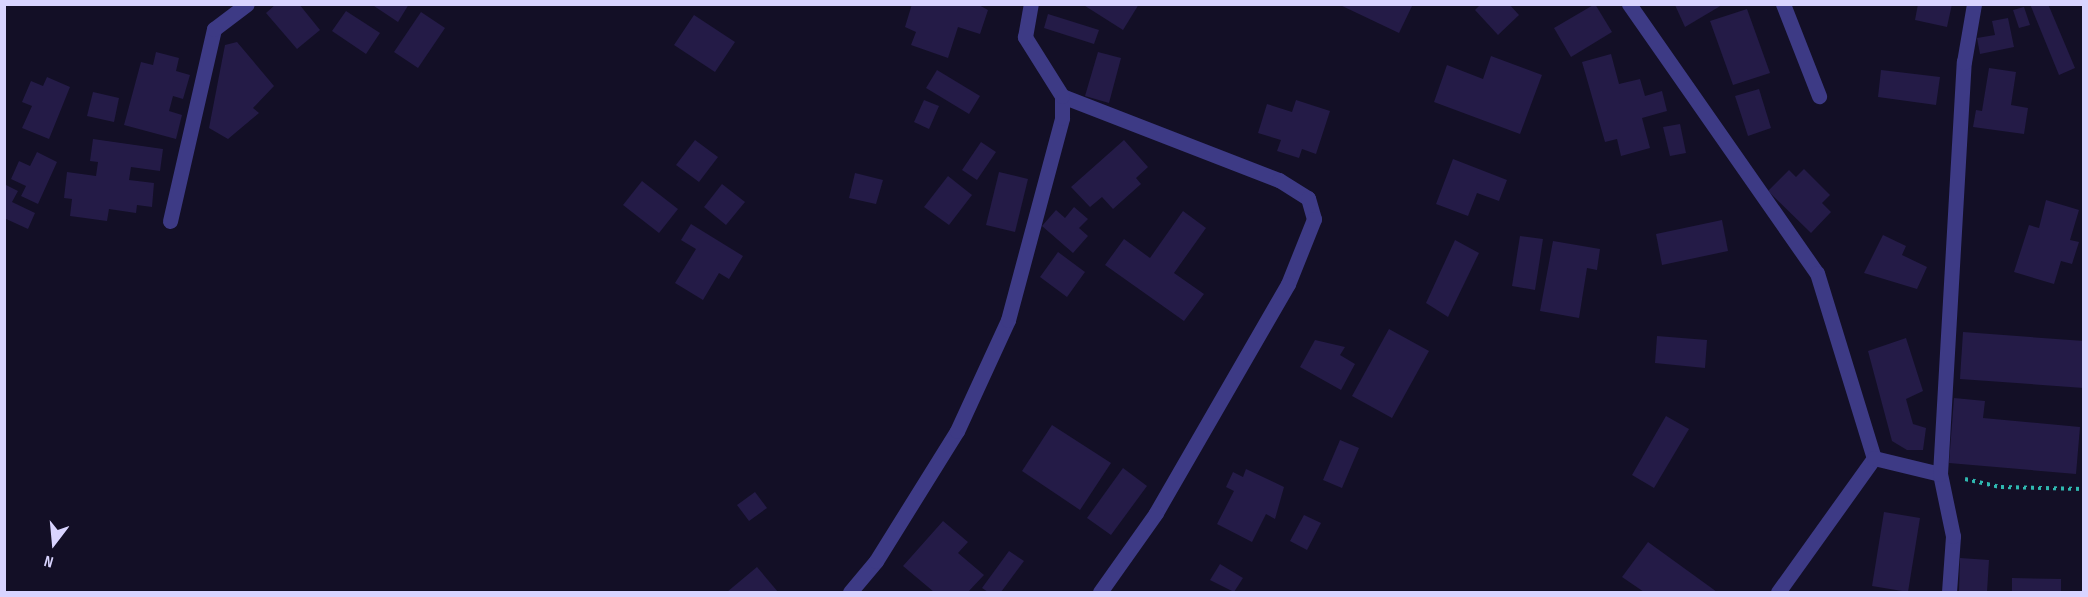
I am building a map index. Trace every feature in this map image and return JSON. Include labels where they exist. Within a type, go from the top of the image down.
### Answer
[{"type":"street","points":[[170,221],[214,29],[247,4]]},
{"type":"street","points":[[850,592],[876,561],[957,431],[1008,320],[1062,118],[1062,96],[1025,37],[1031,4]]},
{"type":"street","points":[[1629,4],[1817,273],[1874,458]]},
{"type":"street","points":[[1783,4],[1819,96]]},
{"type":"street","points":[[1949,592],[1953,536],[1940,474],[1964,62],[1974,4]]},
{"type":"street","points":[[1062,96],[1279,180],[1308,198],[1314,219],[1308,243],[1276,304],[1156,513],[1100,592]]},
{"type":"street","points":[[1874,458],[1940,474]]},
{"type":"street","points":[[1779,592],[1874,458]]},
{"type":"path","points":[[1940,474],[2001,487],[2084,489]]},
{"type":"building","points":[[276,4],[299,4],[320,30],[297,49],[266,13]]},
{"type":"building","points":[[371,4],[409,4],[398,22]]},
{"type":"building","points":[[912,4],[977,4],[988,10],[980,34],[958,27],[948,58],[911,45],[916,32],[905,27]]},
{"type":"building","points":[[1082,4],[1139,4],[1123,30]]},
{"type":"building","points":[[1338,4],[1413,4],[1399,33]]},
{"type":"building","points":[[1481,4],[1509,4],[1519,15],[1498,35],[1475,10]]},
{"type":"building","points":[[1595,4],[1612,32],[1571,57],[1554,28]]},
{"type":"building","points":[[1918,4],[1952,4],[1947,27],[1915,20]]},
{"type":"building","points":[[2030,4],[2048,4],[2075,68],[2059,75]]},
{"type":"building","points":[[1675,5],[1722,5],[1685,27]]},
{"type":"building","points":[[2024,7],[2030,25],[2019,28],[2013,10]]},
{"type":"building","points":[[1747,9],[1770,73],[1733,85],[1710,21]]},
{"type":"building","points":[[346,11],[380,33],[366,54],[332,31]]},
{"type":"building","points":[[421,12],[445,28],[418,68],[394,52]]},
{"type":"building","points":[[1048,14],[1099,30],[1094,44],[1044,28]]},
{"type":"building","points":[[694,15],[735,42],[715,72],[674,45]]},
{"type":"building","points":[[2008,18],[2014,47],[1980,54],[1977,38],[1995,35],[1992,21]]},
{"type":"building","points":[[237,42],[274,86],[253,108],[259,113],[228,139],[209,128],[225,45]]},
{"type":"building","points":[[156,52],[179,58],[176,71],[190,75],[183,99],[173,96],[169,111],[182,115],[176,139],[124,125],[141,62],[153,65]]},
{"type":"building","points":[[1098,52],[1121,58],[1109,103],[1085,96]]},
{"type":"building","points":[[1611,54],[1619,84],[1640,79],[1645,96],[1662,91],[1667,111],[1642,118],[1650,148],[1621,156],[1617,139],[1605,142],[1582,62]]},
{"type":"building","points":[[1491,56],[1542,75],[1520,134],[1434,102],[1447,65],[1483,79]]},
{"type":"building","points":[[1989,68],[2016,72],[2011,105],[2028,108],[2024,134],[1973,127],[1976,110],[1982,111]]},
{"type":"building","points":[[937,70],[980,96],[969,114],[926,88]]},
{"type":"building","points":[[1881,70],[1940,77],[1936,105],[1878,97]]},
{"type":"building","points":[[47,77],[70,87],[49,139],[22,128],[32,106],[22,102],[31,81],[43,86]]},
{"type":"building","points":[[1759,89],[1771,128],[1748,136],[1735,96]]},
{"type":"building","points":[[93,92],[119,98],[114,122],[87,116]]},
{"type":"building","points":[[924,100],[939,106],[929,129],[914,122]]},
{"type":"building","points":[[1296,100],[1330,111],[1316,154],[1302,149],[1299,158],[1277,151],[1281,140],[1258,133],[1267,104],[1292,112]]},
{"type":"building","points":[[1680,124],[1686,153],[1670,156],[1663,127]]},
{"type":"building","points":[[93,139],[163,149],[160,171],[131,167],[129,180],[154,183],[152,207],[137,205],[136,213],[109,209],[107,221],[70,216],[72,199],[64,198],[67,172],[96,176],[98,162],[90,161]]},
{"type":"building","points":[[695,140],[718,157],[699,182],[676,165]]},
{"type":"building","points":[[1124,140],[1148,167],[1136,178],[1141,184],[1113,209],[1102,197],[1090,207],[1071,187]]},
{"type":"building","points":[[981,142],[996,152],[977,180],[962,170]]},
{"type":"building","points":[[37,152],[57,162],[38,204],[21,196],[26,186],[11,179],[19,161],[30,166]]},
{"type":"building","points":[[1453,159],[1507,180],[1499,201],[1477,193],[1468,216],[1436,204]]},
{"type":"building","points":[[1804,169],[1830,195],[1822,203],[1831,212],[1811,233],[1768,191],[1789,170],[1796,177]]},
{"type":"building","points":[[999,172],[1028,179],[1015,232],[986,225]]},
{"type":"building","points":[[855,173],[883,180],[876,204],[849,198]]},
{"type":"building","points":[[948,176],[972,195],[949,225],[924,207]]},
{"type":"building","points":[[642,181],[678,209],[659,233],[623,205]]},
{"type":"building","points":[[4,184],[18,191],[12,202],[35,213],[28,229],[4,218]]},
{"type":"building","points":[[722,184],[745,202],[726,225],[704,207]]},
{"type":"building","points":[[2046,200],[2079,210],[2070,240],[2079,242],[2072,264],[2061,261],[2054,284],[2014,272],[2029,225],[2039,228]]},
{"type":"building","points":[[1074,207],[1088,219],[1079,228],[1088,236],[1073,253],[1042,226],[1056,210],[1065,218]]},
{"type":"building","points":[[1183,211],[1206,228],[1174,273],[1204,294],[1184,321],[1105,265],[1124,239],[1150,258]]},
{"type":"building","points":[[1722,220],[1728,251],[1662,265],[1656,234]]},
{"type":"building","points":[[691,224],[743,256],[729,279],[719,273],[703,300],[675,283],[696,249],[681,240]]},
{"type":"building","points":[[1883,235],[1906,246],[1902,255],[1927,267],[1917,289],[1864,273]]},
{"type":"building","points":[[1520,236],[1543,239],[1535,290],[1512,286]]},
{"type":"building","points":[[1455,240],[1479,253],[1448,317],[1426,303]]},
{"type":"building","points":[[1553,241],[1600,249],[1597,270],[1587,268],[1579,318],[1540,311]]},
{"type":"building","points":[[1058,252],[1085,272],[1067,297],[1040,277]]},
{"type":"building","points":[[1389,329],[1429,351],[1392,418],[1352,396]]},
{"type":"building","points":[[1963,332],[2084,341],[2084,388],[1960,379]]},
{"type":"building","points":[[1657,336],[1707,340],[1705,368],[1655,363]]},
{"type":"building","points":[[1906,338],[1923,391],[1906,399],[1913,424],[1926,428],[1923,450],[1907,450],[1892,441],[1868,351]]},
{"type":"building","points":[[1315,340],[1345,347],[1340,355],[1355,364],[1341,390],[1300,367]]},
{"type":"building","points":[[1954,398],[1985,401],[1983,418],[2080,427],[2076,474],[1949,463]]},
{"type":"building","points":[[1666,416],[1689,429],[1654,488],[1632,475]]},
{"type":"building","points":[[1052,425],[1111,463],[1080,510],[1022,471]]},
{"type":"building","points":[[1340,440],[1359,448],[1342,488],[1323,480]]},
{"type":"building","points":[[1123,468],[1147,486],[1111,535],[1087,518]]},
{"type":"building","points":[[1246,469],[1284,487],[1275,519],[1266,514],[1252,542],[1217,524],[1234,491],[1226,487],[1233,472],[1243,477]]},
{"type":"building","points":[[755,492],[767,508],[749,521],[737,505]]},
{"type":"building","points":[[1884,512],[1920,518],[1908,592],[1872,586]]},
{"type":"building","points":[[1304,515],[1321,523],[1307,550],[1290,541]]},
{"type":"building","points":[[943,521],[968,542],[958,553],[984,575],[968,592],[934,592],[903,566]]},
{"type":"building","points":[[1648,542],[1717,592],[1644,592],[1622,577]]},
{"type":"building","points":[[1009,551],[1024,561],[1001,592],[988,592],[982,588]]},
{"type":"building","points":[[1960,558],[1989,560],[1987,592],[1959,592]]},
{"type":"building","points":[[1220,564],[1243,578],[1234,592],[1210,580]]},
{"type":"building","points":[[757,567],[778,592],[727,592]]},
{"type":"building","points":[[2012,578],[2061,579],[2061,592],[2012,592]]}]
